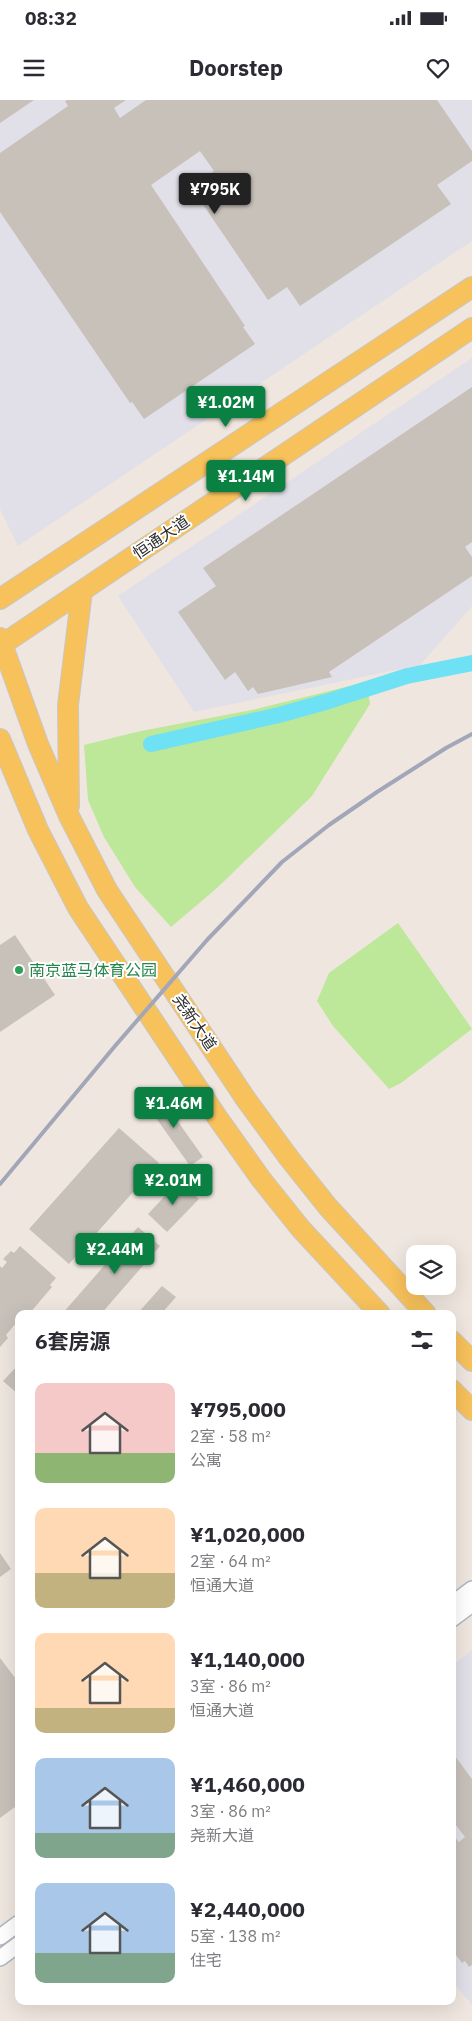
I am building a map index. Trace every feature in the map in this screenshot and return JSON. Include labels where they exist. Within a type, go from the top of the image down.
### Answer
[{"type":"main road","points":[[0,598],[472,287]]},
{"type":"main road","name":"恒通大道","points":[[1,643],[472,328]]},
{"type":"main road","points":[[69,816],[68,705],[82,590]]},
{"type":"main road","name":"尧新大道","points":[[1,643],[38,744],[69,816],[107,890],[250,1106],[328,1207],[422,1310]]},
{"type":"main road","points":[[0,739],[38,830],[78,908],[217,1117],[261,1179],[301,1229],[376,1310]]},
{"type":"main road","points":[[456,1345],[472,1361]]},
{"type":"main road","points":[[456,1394],[472,1410]]},
{"type":"street","points":[[456,1601],[472,1589]]},
{"type":"street","points":[[456,1616],[472,1604]]},
{"type":"street","points":[[0,1937],[15,1927]]},
{"type":"street","points":[[0,1958],[15,1947]]},
{"type":"shaded area","points":[[0,100],[472,100],[472,241],[18,546],[0,509]]},
{"type":"shaded area","points":[[472,358],[472,606],[420,665],[194,712],[118,596]]},
{"type":"shaded area","points":[[472,1650],[472,2005],[456,1986],[456,1663]]},
{"type":"green space","points":[[366,682],[370,704],[312,796],[217,888],[171,927],[135,887],[104,837],[88,800],[84,745],[141,731],[252,710]]},
{"type":"green space","points":[[398,923],[472,1029],[401,1083],[389,1089],[333,1026],[317,1001],[329,973]]},
{"type":"building","points":[[0,100],[34,100],[0,123]]},
{"type":"building","points":[[126,100],[114,108],[120,118],[146,100],[437,100],[472,151],[472,161],[437,185],[451,204],[300,306],[287,287],[268,300],[191,187],[214,171],[200,151],[151,185],[255,344],[144,419],[132,402],[130,403],[0,212],[0,153],[68,106],[65,101]]},
{"type":"building","points":[[472,387],[472,542],[465,547],[472,557],[472,576],[329,672],[332,677],[258,694],[253,687],[248,691],[235,672],[225,680],[178,612],[216,586],[203,568]]},
{"type":"building","name":"南京蓝马体育公园","points":[[15,935],[55,995],[0,1032],[0,945]]},
{"type":"building","points":[[157,1092],[203,1157],[190,1166],[144,1101]]},
{"type":"building","points":[[119,1128],[159,1163],[69,1264],[29,1229]]},
{"type":"building","points":[[179,1181],[199,1199],[167,1232],[148,1214]]},
{"type":"building","points":[[138,1227],[160,1246],[104,1310],[65,1310]]},
{"type":"building","points":[[20,1246],[56,1278],[50,1285],[52,1287],[32,1310],[15,1310],[15,1324],[6,1335],[8,1338],[0,1347],[0,1266],[2,1268],[7,1262],[3,1259],[11,1251],[14,1253]]},
{"type":"building","points":[[162,1286],[176,1297],[165,1310],[141,1310]]},
{"type":"building","points":[[15,1368],[15,1392],[3,1381]]},
{"type":"building","points":[[0,1553],[11,1569],[0,1577]]},
{"type":"building","points":[[0,1658],[15,1678],[15,1807],[0,1818]]},
{"type":"building","points":[[456,1757],[472,1779],[472,1965],[469,1967],[465,1961],[462,1963],[456,1955],[456,1839],[459,1842],[465,1837],[456,1825]]},
{"type":"waterway","points":[[151,744],[279,715],[407,676],[472,663]]},
{"type":"railway","points":[[0,1184],[115,1046],[207,940],[282,862],[329,825],[377,792],[446,748],[472,734]]},
{"type":"place","name":"南京蓝马体育公园","points":[[19,970]]}]
